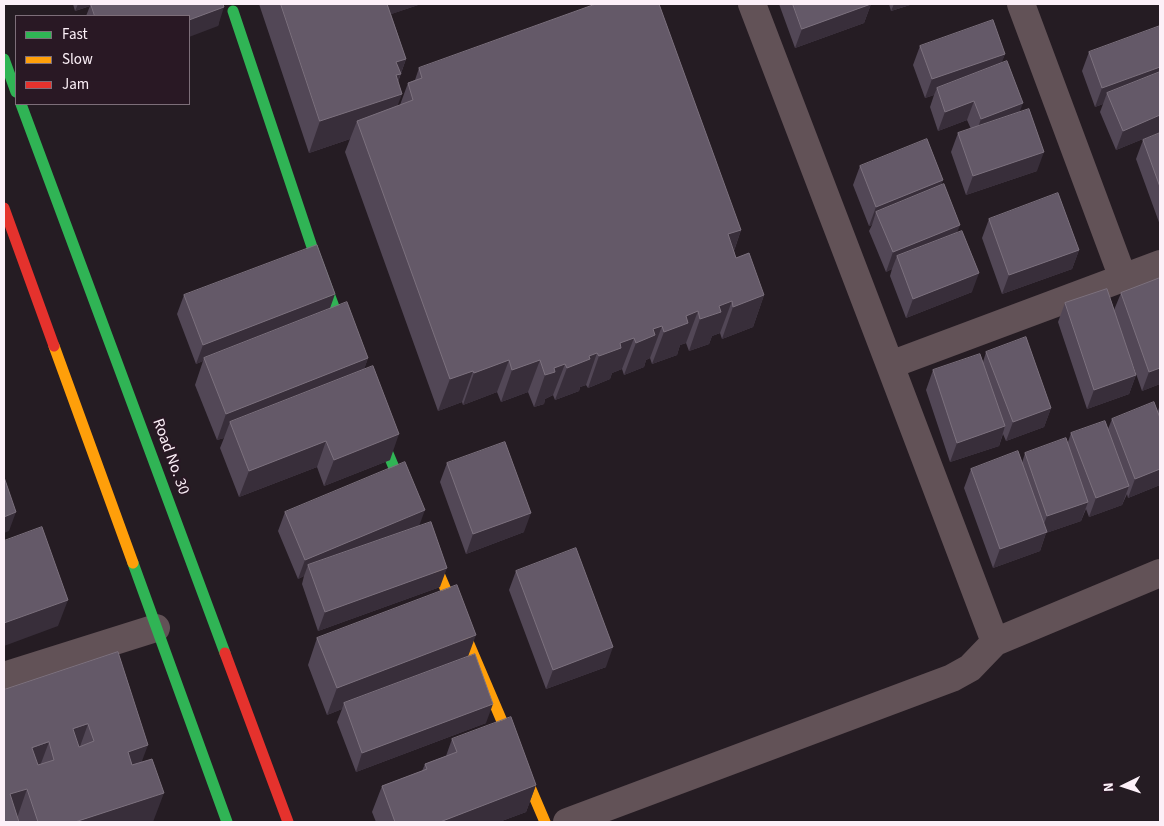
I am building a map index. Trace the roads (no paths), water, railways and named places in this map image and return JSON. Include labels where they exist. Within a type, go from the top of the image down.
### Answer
[{"type":"street","points":[[752,4],[995,642]]},
{"type":"street","points":[[1021,4],[1123,278]]},
{"type":"street","points":[[233,11],[314,253],[351,352]]},
{"type":"street","points":[[4,58],[15,89]]},
{"type":"street","name":"Road No. 30","points":[[21,105],[288,822]]},
{"type":"street","points":[[4,208],[227,822]]},
{"type":"street","points":[[890,365],[1160,264]]},
{"type":"street","points":[[374,415],[414,514]]},
{"type":"street","points":[[426,542],[545,822]]},
{"type":"street","points":[[567,822],[952,678],[970,668],[995,642],[1160,573]]},
{"type":"street","points":[[4,676],[156,628]]}]
